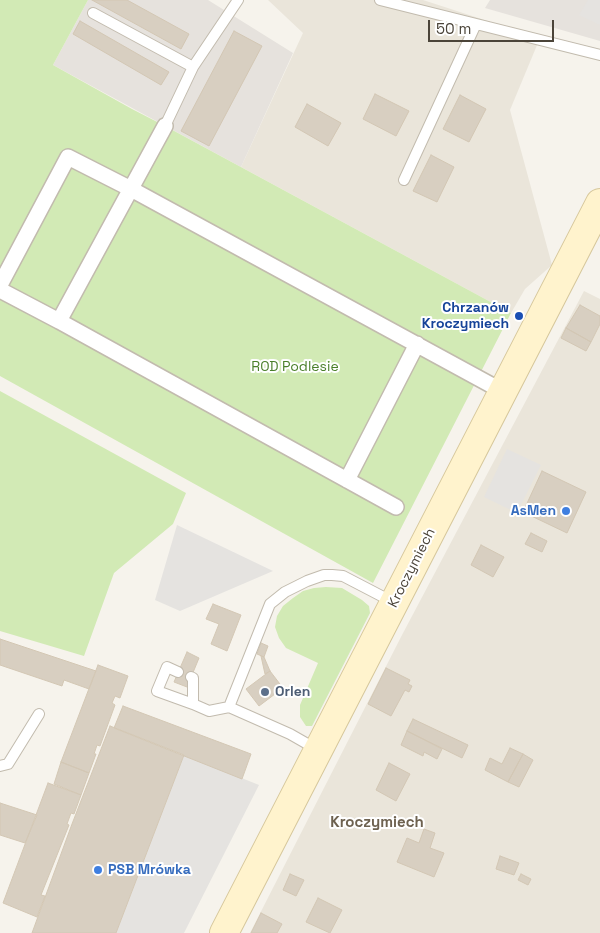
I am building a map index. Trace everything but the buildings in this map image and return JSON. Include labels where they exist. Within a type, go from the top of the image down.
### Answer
[{"type":"main road","name":"Kroczymiech","points":[[224,933],[600,203]]},
{"type":"street","points":[[59,321],[165,126]]},
{"type":"street","points":[[0,285],[68,157],[131,189],[491,384]]},
{"type":"street","points":[[0,290],[396,507]]},
{"type":"street","points":[[346,480],[417,344]]},
{"type":"lane","points":[[165,126],[192,67],[238,0]]},
{"type":"lane","points":[[380,0],[600,55]]},
{"type":"lane","points":[[93,13],[192,67]]},
{"type":"lane","points":[[404,180],[476,24]]},
{"type":"lane","points":[[229,707],[270,604],[285,592],[324,575],[342,576],[394,603]]},
{"type":"lane","points":[[178,672],[167,667],[157,690],[210,711],[229,707],[290,734],[318,750]]},
{"type":"lane","points":[[191,677],[193,678],[193,704]]},
{"type":"lane","points":[[0,766],[8,764],[40,714]]},
{"type":"shaded area","points":[[88,0],[208,0],[293,53],[241,167],[53,65]]},
{"type":"shaded area","points":[[268,0],[423,0],[540,38],[510,110],[552,265],[525,289],[511,313],[241,167],[303,33]]},
{"type":"shaded area","points":[[490,0],[600,0],[600,41],[485,8]]},
{"type":"shaded area","points":[[588,0],[600,0],[600,25],[579,15]]},
{"type":"shaded area","points":[[584,291],[600,299],[600,933],[250,933],[402,635]]},
{"type":"shaded area","points":[[507,449],[541,465],[517,513],[484,497]]},
{"type":"shaded area","points":[[177,525],[273,571],[180,611],[155,600]]},
{"type":"shaded area","points":[[184,755],[259,785],[184,933],[116,933]]},
{"type":"green space","name":"ROD Podlesie","points":[[0,0],[88,0],[53,65],[511,313],[373,583],[0,376]]},
{"type":"green space","points":[[0,391],[186,493],[173,524],[114,573],[84,656],[0,631]]},
{"type":"green space","points":[[326,587],[342,588],[369,606],[370,613],[312,726],[306,726],[300,717],[300,705],[318,663],[286,648],[279,638],[275,627],[277,616],[283,606],[293,598],[303,591]]},
{"type":"place","name":"Chrzanów Kroczymiech","points":[[519,316]]},
{"type":"place","name":"AsMen","points":[[566,511]]},
{"type":"place","name":"Orlen","points":[[265,692]]},
{"type":"place","name":"PSB Mrówka","points":[[98,870]]},
{"type":"district","name":"Kroczymiech","points":[[377,823]]}]
